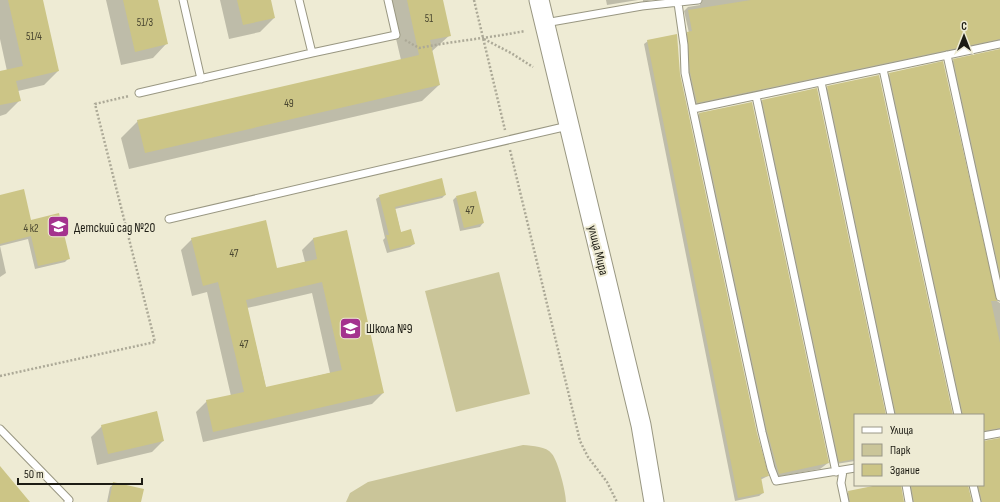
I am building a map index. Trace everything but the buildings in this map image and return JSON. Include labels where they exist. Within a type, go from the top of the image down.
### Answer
[{"type":"main road","name":"улица Мира","points":[[539,0],[641,425],[654,502]]},
{"type":"lane","points":[[182,0],[201,79]]},
{"type":"lane","points":[[299,0],[312,53]]},
{"type":"lane","points":[[139,93],[396,35],[388,0]]},
{"type":"lane","points":[[545,23],[641,3],[678,3],[698,0]]},
{"type":"lane","points":[[678,3],[684,46],[685,73],[760,424],[771,468],[776,481],[839,472],[854,468]]},
{"type":"lane","points":[[693,109],[1000,44]]},
{"type":"lane","points":[[947,55],[1000,297]]},
{"type":"lane","points":[[883,69],[958,414]]},
{"type":"lane","points":[[821,82],[891,414]]},
{"type":"lane","points":[[756,96],[845,502]]},
{"type":"lane","points":[[169,219],[508,142],[569,126]]},
{"type":"lane","points":[[0,429],[69,500],[68,502]]},
{"type":"lane","points":[[984,436],[1000,433]]},
{"type":"lane","points":[[906,486],[909,502]]},
{"type":"lane","points":[[973,486],[977,502]]},
{"type":"path","points":[[474,0],[580,441],[588,457],[607,482],[617,502]]},
{"type":"path","points":[[396,35],[419,48],[451,42],[484,39],[524,31]]},
{"type":"path","points":[[484,39],[511,53],[533,67]]},
{"type":"path","points":[[0,376],[154,342],[94,104],[139,93]]},
{"type":"green space","points":[[499,272],[530,394],[456,412],[425,291]]},
{"type":"green space","points":[[523,445],[543,448],[552,454],[557,463],[565,491],[566,502],[346,502],[350,493],[368,482]]},
{"type":"place","name":"Детский сад №20","points":[[58,227]]},
{"type":"place","name":"Школа №9","points":[[350,328]]}]
